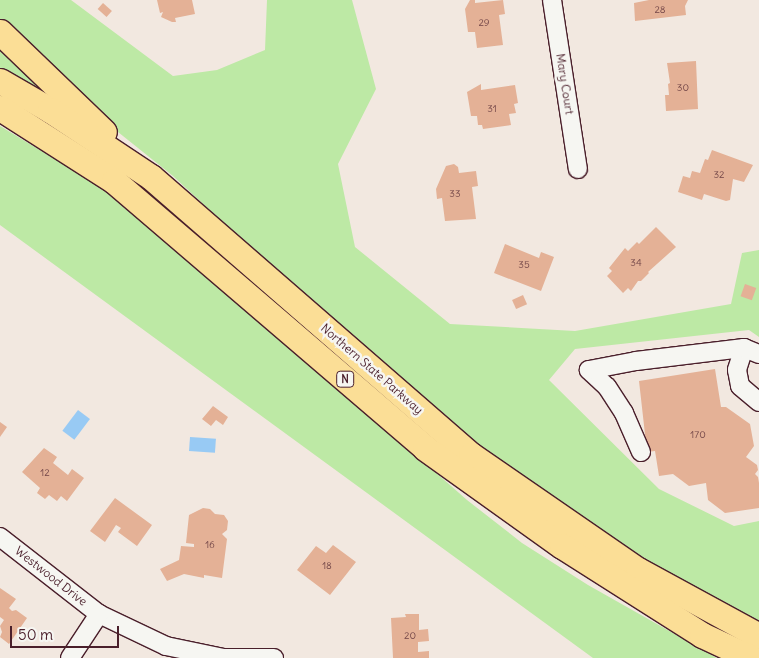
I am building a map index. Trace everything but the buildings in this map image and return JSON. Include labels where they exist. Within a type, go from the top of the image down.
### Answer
[{"type":"highway","points":[[0,32],[151,178]]},
{"type":"highway","name":"Northern State Parkway","points":[[0,81],[50,110],[151,178],[470,455],[638,570],[759,636]]},
{"type":"highway","name":"Northern State Parkway","points":[[0,108],[114,181],[433,453],[562,546],[702,635],[751,658]]},
{"type":"street","name":"Mary Court","points":[[552,0],[578,168]]},
{"type":"street","points":[[752,351],[737,370],[740,386],[759,402]]},
{"type":"street","points":[[641,452],[624,413],[607,387],[589,370],[644,360],[752,351]]},
{"type":"street","name":"Westwood Drive","points":[[0,537],[99,614],[166,646],[224,658],[274,658]]},
{"type":"street","points":[[70,658],[99,614]]},
{"type":"green space","points":[[0,0],[71,0],[173,76],[217,70],[265,50],[267,0],[352,0],[376,89],[338,164],[355,247],[450,324],[575,331],[731,304],[742,253],[759,250],[759,337],[749,330],[575,349],[549,380],[659,489],[734,526],[759,521],[759,626],[731,612],[591,526],[466,439],[245,243],[173,176],[113,128],[0,22]]},
{"type":"green space","points":[[0,39],[49,96],[0,70]]},
{"type":"green space","points":[[0,126],[88,179],[161,231],[467,500],[522,543],[588,585],[717,658],[593,658],[0,225]]},
{"type":"water","points":[[78,410],[90,419],[74,440],[62,431]]},
{"type":"water","points":[[190,437],[216,439],[215,453],[189,451]]}]
